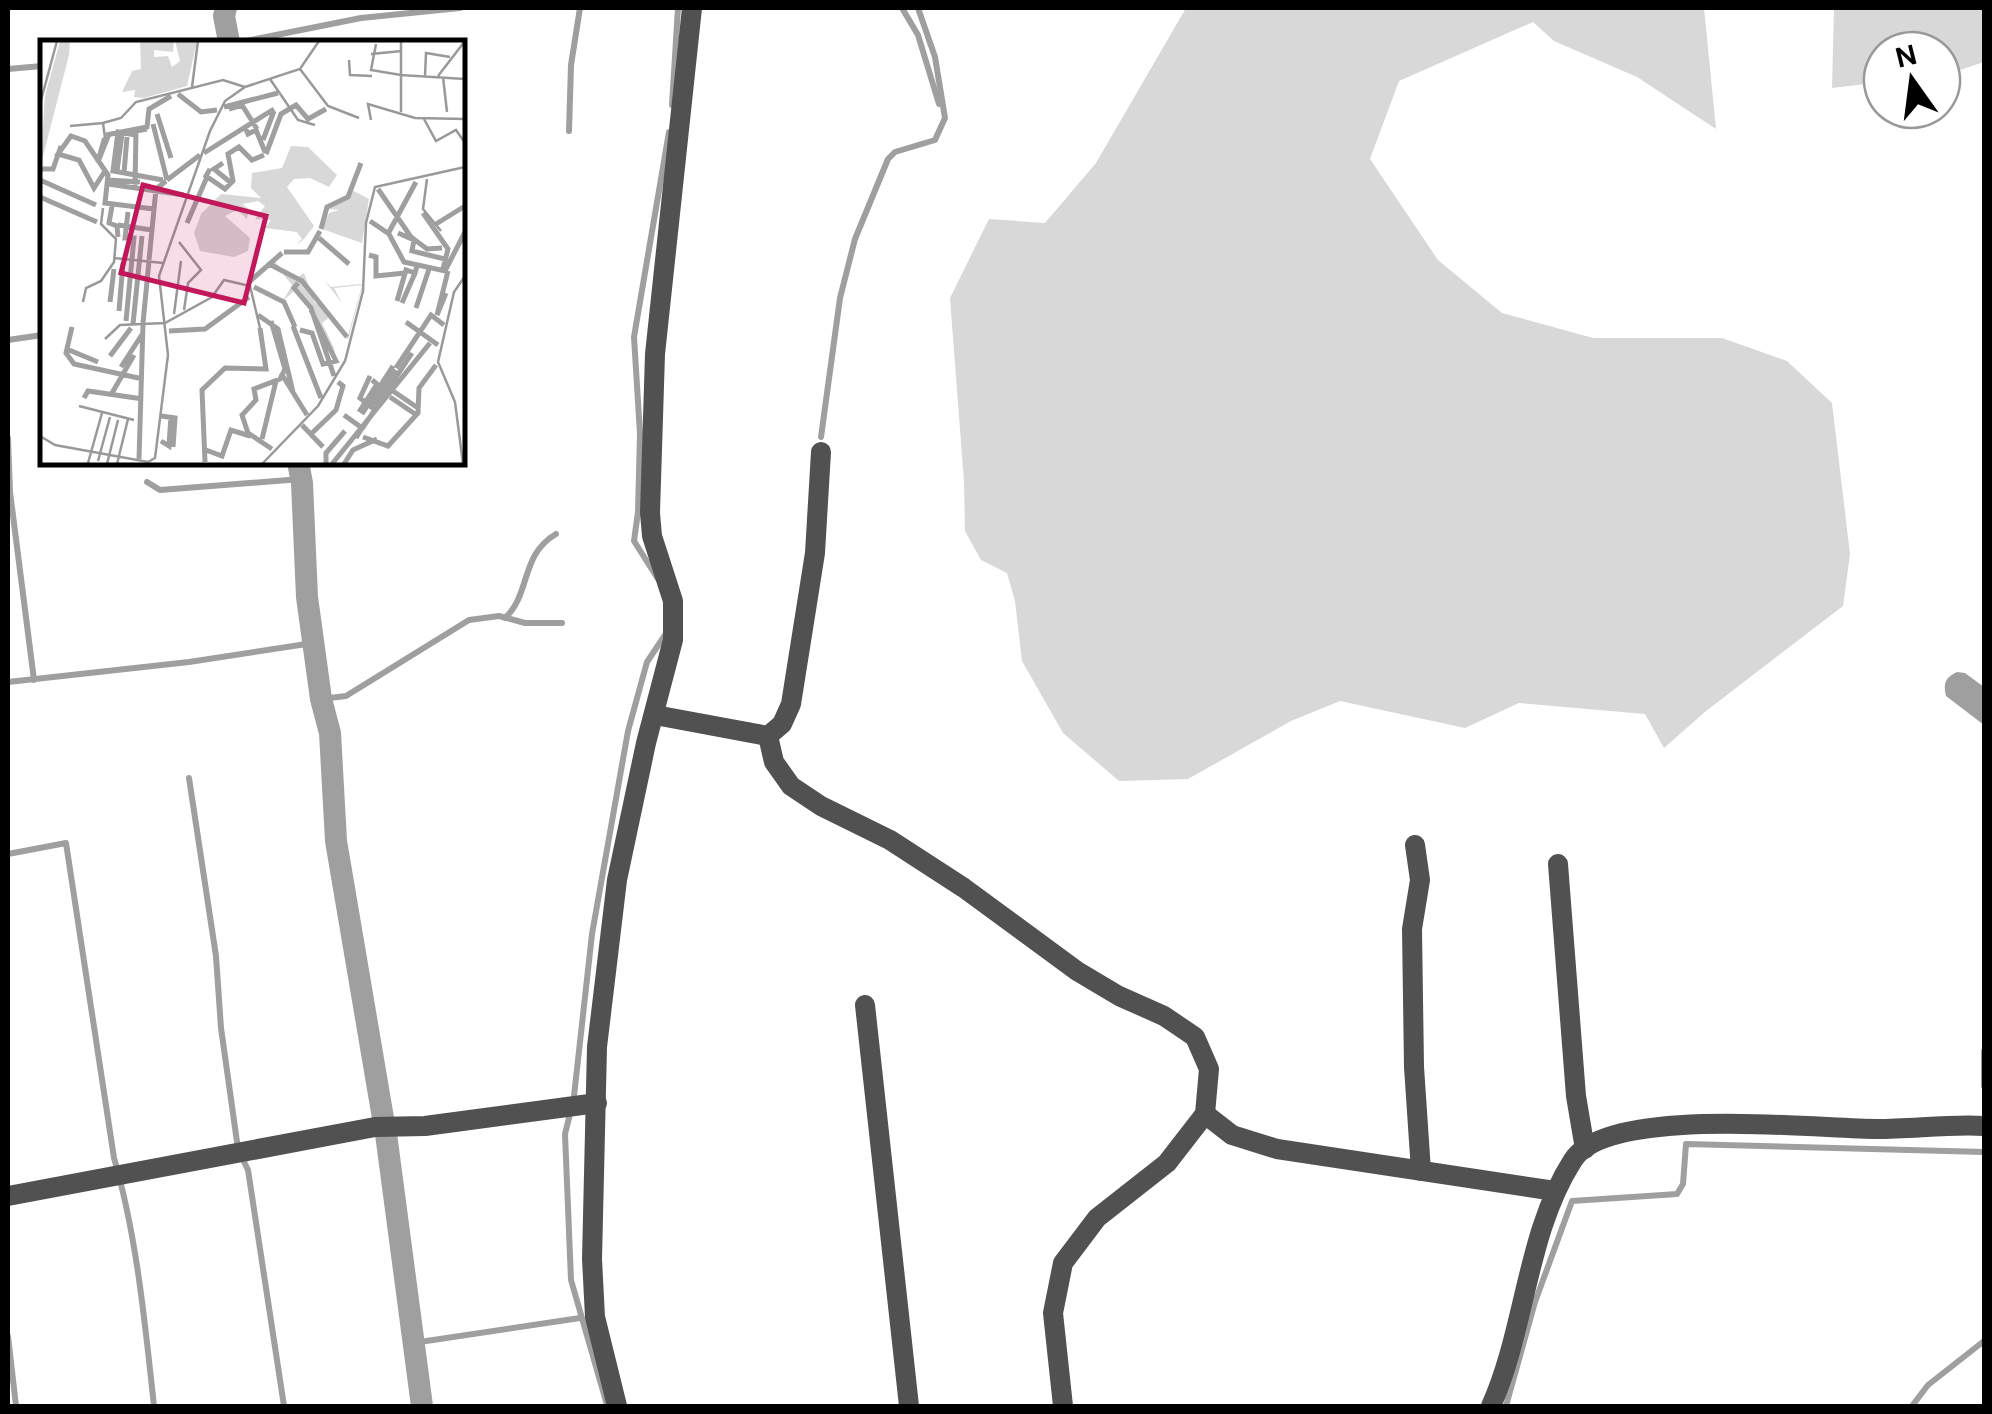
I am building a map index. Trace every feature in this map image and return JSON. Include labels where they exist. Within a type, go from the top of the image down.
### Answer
[{"type":"street","points":[[618,1406],[596,1318],[592,1259],[602,996],[618,880],[673,640],[673,601],[652,536],[650,512],[655,354],[692,8]]},
{"type":"street","points":[[768,736],[782,724],[790,704],[815,553],[821,452]]},
{"type":"street","points":[[654,715],[768,736]]},
{"type":"street","points":[[768,736],[774,762],[791,786],[821,806],[890,840],[964,888],[1077,971],[1164,1016],[1194,1037],[1209,1069],[1205,1114],[1168,1163],[1097,1218],[1064,1263],[1054,1313],[1063,1406]]},
{"type":"street","points":[[1415,845],[1420,880],[1412,929],[1414,1047],[1421,1170]]},
{"type":"street","points":[[1558,864],[1576,1096],[1586,1148]]},
{"type":"street","points":[[866,1005],[909,1406]]},
{"type":"street","points":[[8,1196],[374,1127],[425,1126],[597,1104]]},
{"type":"street","points":[[1205,1114],[1232,1135],[1277,1149],[1555,1191]]},
{"type":"street","points":[[1491,1406],[1555,1191],[1576,1155],[1598,1139],[1637,1130],[1714,1124],[1878,1129],[1984,1126]]},
{"type":"shaded area","points":[[1186,8],[1704,8],[1716,129],[1637,77],[1554,41],[1533,22],[1399,81],[1370,159],[1438,260],[1502,313],[1593,338],[1722,338],[1787,361],[1832,403],[1850,554],[1843,606],[1664,748],[1645,714],[1519,703],[1465,728],[1340,701],[1291,721],[1188,779],[1119,781],[1063,733],[1022,661],[1015,601],[1007,573],[981,560],[965,531],[950,298],[989,219],[1045,223],[1096,163]]},
{"type":"shaded area","points":[[1834,8],[1984,8],[1984,62],[1962,69],[1962,30],[1862,30],[1862,84],[1832,88]]},
{"type":"shaded area","points":[[1957,672],[1965,673],[1984,687],[1984,725],[1946,696],[1946,681]]},
{"type":"waterway","points":[[226,8],[229,40]]},
{"type":"waterway","points":[[251,40],[361,18],[460,8]]},
{"type":"waterway","points":[[569,131],[571,65],[580,8]]},
{"type":"waterway","points":[[672,105],[678,8]]},
{"type":"waterway","points":[[902,8],[918,35],[939,104]]},
{"type":"waterway","points":[[821,437],[840,298],[855,239],[888,159],[895,152],[935,140],[945,118],[935,57],[918,8]]},
{"type":"waterway","points":[[8,69],[40,66]]},
{"type":"waterway","points":[[658,579],[634,541],[640,434],[634,337],[669,132]]},
{"type":"waterway","points":[[8,340],[40,335]]},
{"type":"waterway","points":[[8,438],[10,492],[34,680]]},
{"type":"waterway","points":[[299,465],[307,597],[321,699],[330,733],[336,841],[383,1118]]},
{"type":"waterway","points":[[147,482],[160,490],[301,479]]},
{"type":"waterway","points":[[505,618],[519,598],[536,553],[556,534]]},
{"type":"waterway","points":[[321,699],[346,696],[469,620],[499,616],[525,623],[562,623]]},
{"type":"waterway","points":[[574,1096],[592,934],[628,731],[647,662],[665,635]]},
{"type":"waterway","points":[[8,682],[189,662],[313,643]]},
{"type":"waterway","points":[[189,778],[216,956],[221,1028],[238,1149],[248,1170],[284,1406]]},
{"type":"waterway","points":[[8,854],[66,843],[114,1158],[134,1250],[154,1406]]},
{"type":"waterway","points":[[1984,1051],[1984,1086]]},
{"type":"waterway","points":[[570,1114],[565,1134],[571,1280],[607,1405]]},
{"type":"waterway","points":[[386,1134],[422,1406]]},
{"type":"waterway","points":[[1506,1406],[1535,1302],[1572,1201],[1677,1194],[1683,1184],[1686,1144],[1984,1152]]},
{"type":"waterway","points":[[413,1343],[580,1318]]},
{"type":"waterway","points":[[8,1336],[16,1406]]},
{"type":"waterway","points":[[1912,1406],[1928,1385],[1984,1341]]}]
